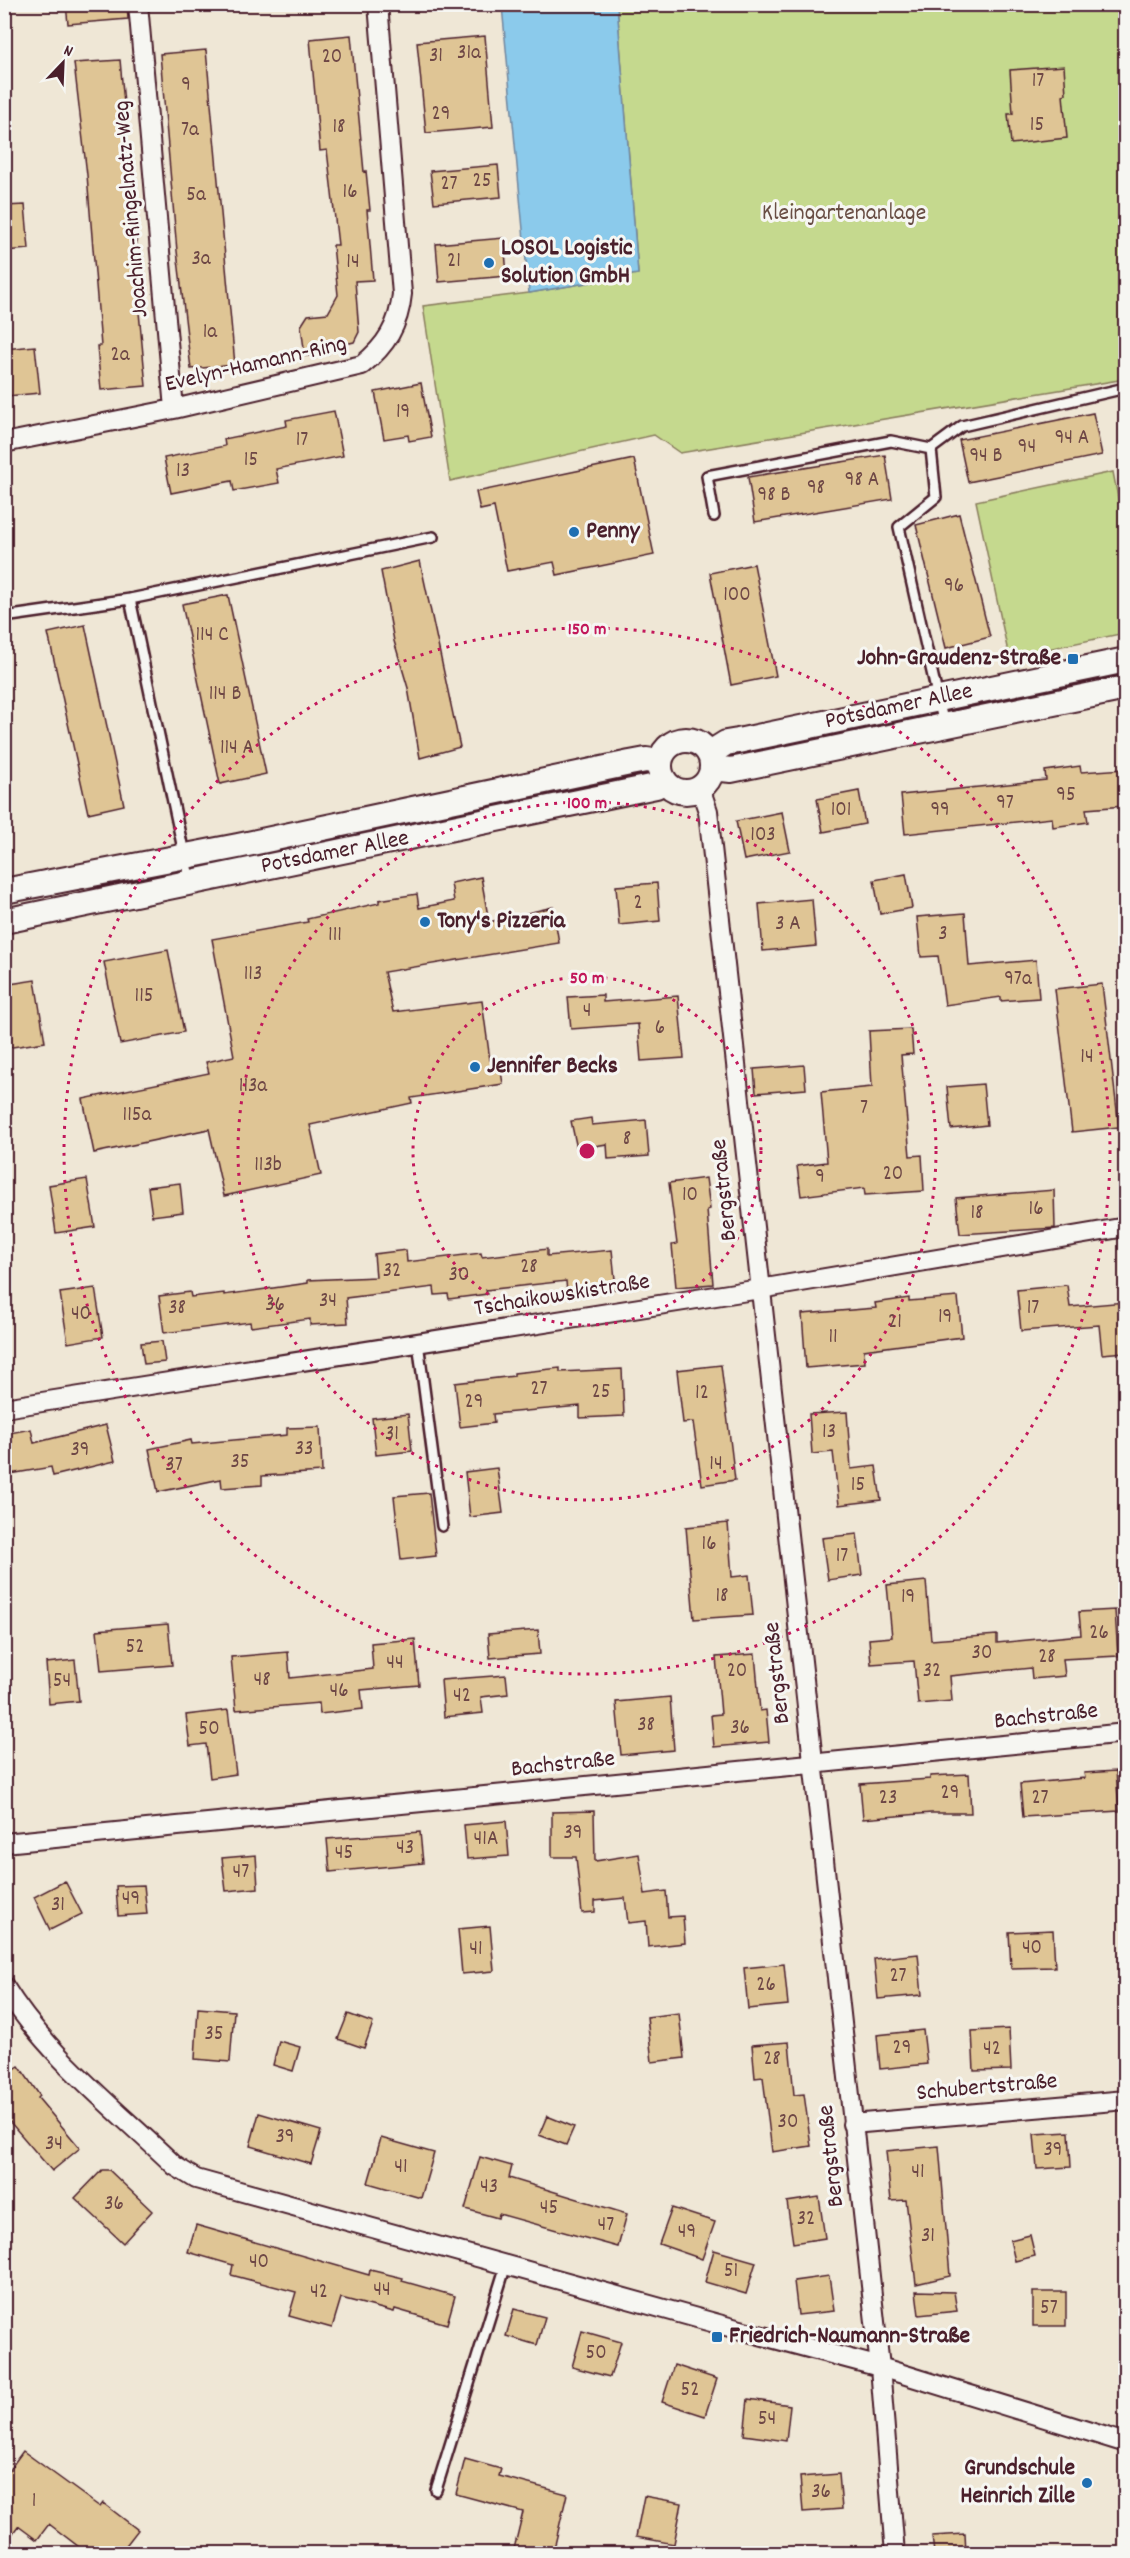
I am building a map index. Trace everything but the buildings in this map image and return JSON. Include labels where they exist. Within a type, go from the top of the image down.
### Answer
[{"type":"street","name":"Joachim-Ringelnatz-Weg","points":[[138,4],[174,409]]},
{"type":"street","name":"Evelyn-Hamann-Ring","points":[[4,443],[174,409],[362,365],[378,352],[400,315],[402,294],[378,4]]},
{"type":"street","name":"Potsdamer Allee","points":[[1125,660],[726,743],[711,761],[731,770],[1125,688]]},
{"type":"street","points":[[683,740],[699,743],[711,761],[708,781],[691,792],[681,792],[662,771],[668,747],[683,740]]},
{"type":"street","name":"Potsdamer Allee","points":[[4,891],[646,760],[662,771],[656,786],[4,921]]},
{"type":"street","name":"Bergstraße","points":[[700,788],[708,811],[880,2367],[895,2553]]},
{"type":"street","name":"Tschaikowskistraße","points":[[4,1408],[760,1289],[1125,1227]]},
{"type":"street","name":"Bachstraße","points":[[4,1843],[1125,1733]]},
{"type":"street","points":[[4,1986],[23,2017],[53,2049],[175,2166],[196,2179],[880,2367],[1125,2443]]},
{"type":"street","name":"Schubertstraße","points":[[852,2124],[1125,2100]]},
{"type":"lane","points":[[714,516],[706,476],[891,441],[931,449],[962,426],[1121,389],[1125,391]]},
{"type":"lane","points":[[931,449],[936,497],[899,526],[944,725]]},
{"type":"lane","points":[[4,617],[130,599],[433,537]]},
{"type":"lane","points":[[130,599],[190,882]]},
{"type":"lane","points":[[418,1342],[442,1526]]},
{"type":"lane","points":[[436,2490],[506,2265]]},
{"type":"green space","name":"Kleingartenanlage","points":[[617,5],[1125,5],[1125,379],[680,453],[654,435],[450,481],[423,306],[529,293],[638,274]]},
{"type":"green space","points":[[1113,472],[1125,534],[1125,633],[1009,657],[976,501]]},
{"type":"water","points":[[617,5],[638,274],[529,293],[502,6]]},
{"type":"place","name":"LOSOL Logistic Solution GmbH","points":[[489,263]]},
{"type":"place","name":"Penny","points":[[574,532]]},
{"type":"place","name":"John-Graudenz-Straße","points":[[1073,659]]},
{"type":"place","name":"Tony's Pizzeria","points":[[425,922]]},
{"type":"place","name":"Jennifer Becks","points":[[475,1067]]},
{"type":"place","name":"Friedrich-Naumann-Straße","points":[[717,2337]]},
{"type":"place","name":"Grundschule Heinrich Zille","points":[[1087,2483]]}]
